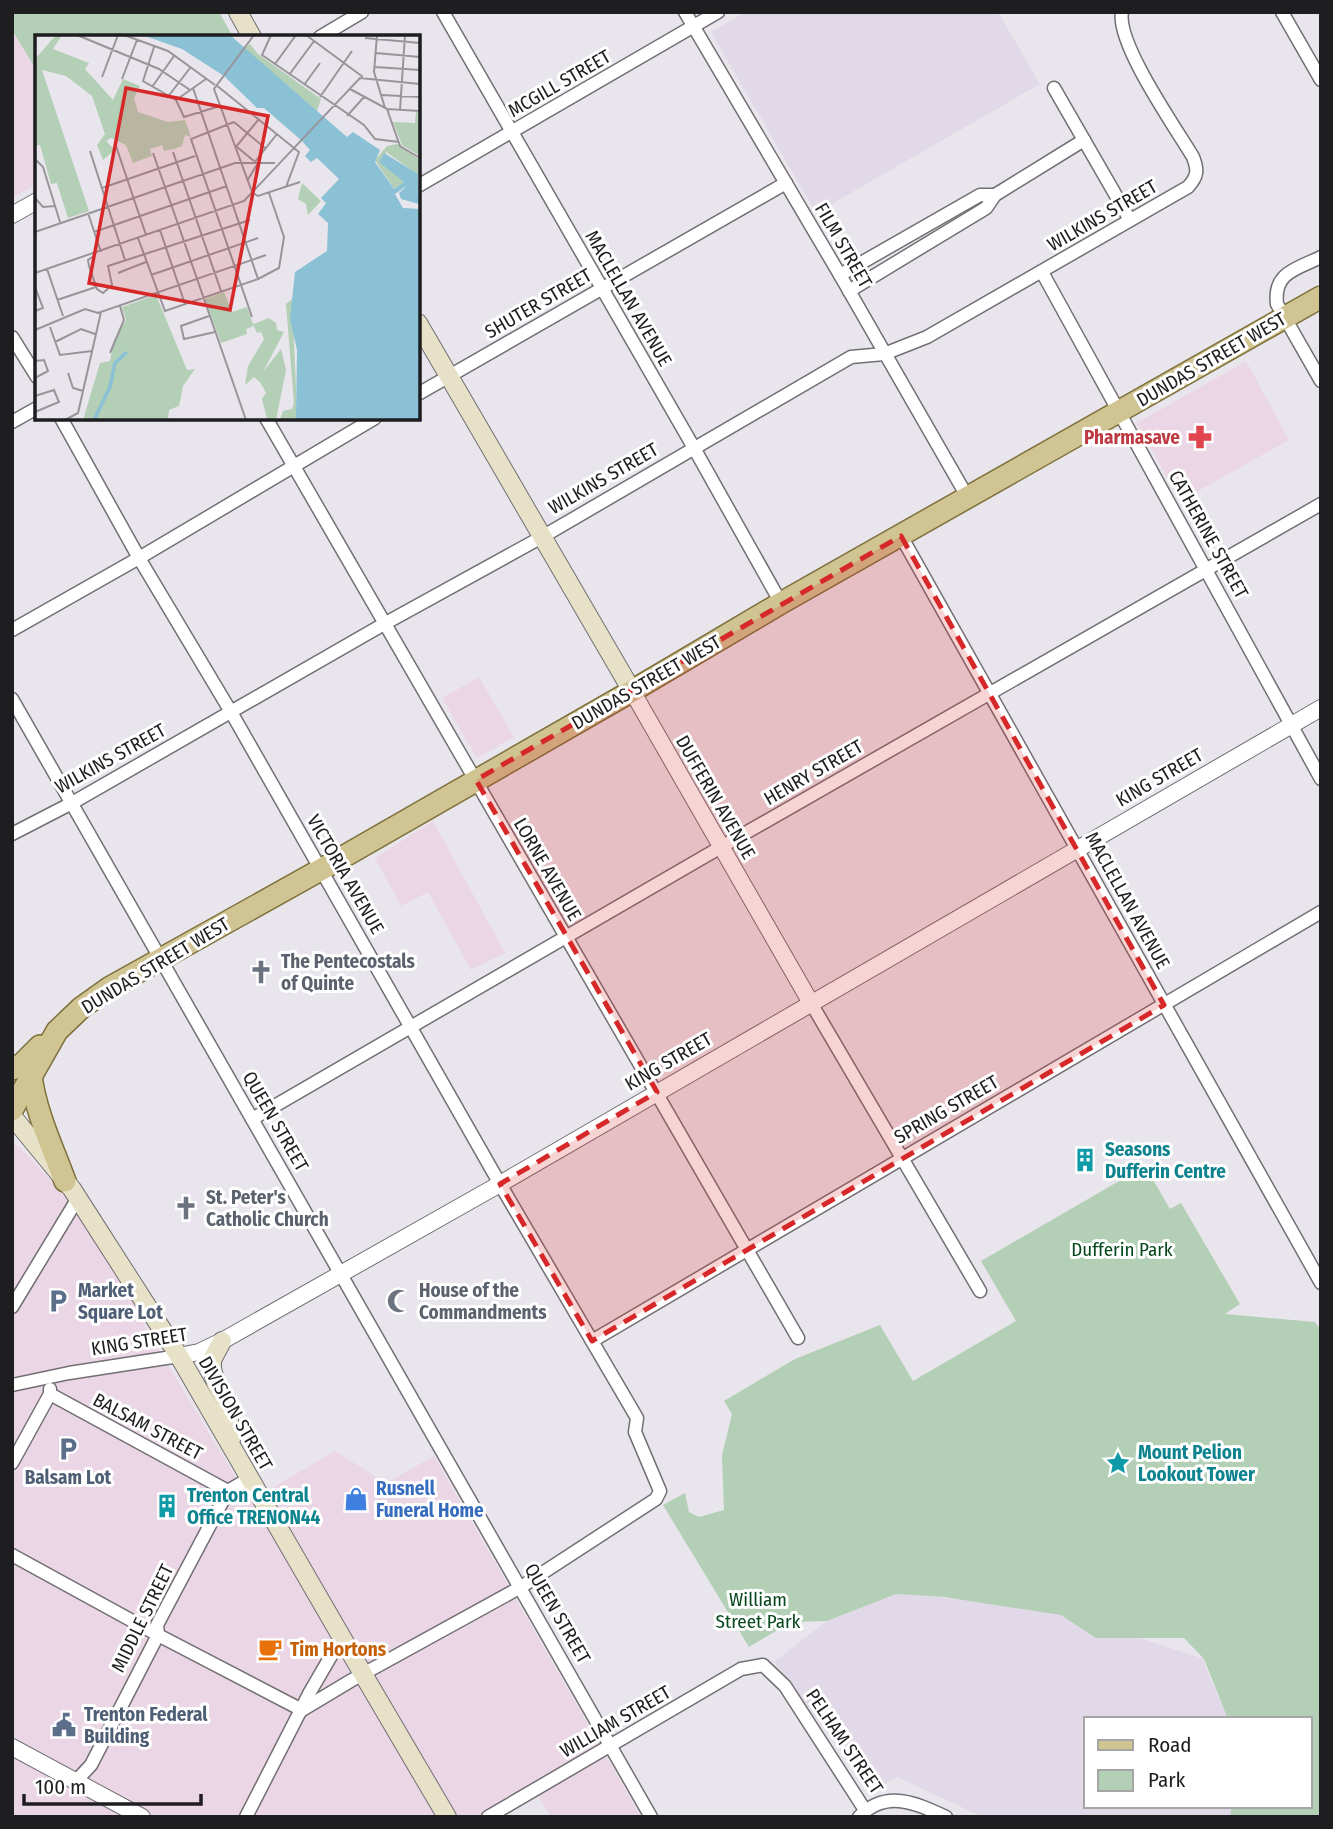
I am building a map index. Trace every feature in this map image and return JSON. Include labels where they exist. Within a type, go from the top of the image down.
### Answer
[{"type":"main road","points":[[238,12],[251,35]]},
{"type":"main road","name":"DUNDAS STREET WEST","points":[[22,1073],[22,1064],[34,1051],[81,1007],[109,988],[322,869],[781,603],[1321,296]]},
{"type":"main road","name":"DUFFERIN AVENUE","points":[[420,326],[632,691]]},
{"type":"main road","points":[[12,1113],[22,1073]]},
{"type":"main road","points":[[22,1073],[72,1189]]},
{"type":"main road","name":"DIVISION STREET","points":[[12,1113],[72,1189],[179,1356],[447,1817]]},
{"type":"main road","points":[[222,1341],[212,1360],[212,1369],[225,1400],[234,1451]]},
{"type":"street","points":[[323,35],[362,12]]},
{"type":"street","name":"MACLELLAN AVENUE","points":[[443,12],[781,603]]},
{"type":"street","name":"FILM STREET","points":[[685,12],[968,498]]},
{"type":"street","name":"MCGILL STREET","points":[[420,185],[718,12]]},
{"type":"street","name":"WILKINS STREET","points":[[12,834],[72,803],[384,624],[542,537],[851,357],[884,354],[928,337],[1188,187],[1196,176],[1197,167],[1136,63],[1120,21],[1122,12]]},
{"type":"street","points":[[1282,12],[1321,80]]},
{"type":"street","points":[[1055,88],[1130,220]]},
{"type":"street","points":[[849,291],[986,208],[995,195],[1084,140]]},
{"type":"street","name":"SHUTER STREET","points":[[420,393],[786,183]]},
{"type":"street","points":[[840,275],[980,195],[995,195]]},
{"type":"street","points":[[12,215],[35,202]]},
{"type":"street","points":[[1321,257],[1289,273],[1279,281],[1276,292],[1277,304],[1321,381]]},
{"type":"street","name":"CATHERINE STREET","points":[[1042,272],[1321,779]]},
{"type":"street","points":[[12,337],[35,374]]},
{"type":"street","points":[[12,422],[35,409]]},
{"type":"street","name":"VICTORIA AVENUE","points":[[62,420],[139,558],[232,712],[500,1184],[637,1418],[635,1432],[659,1486],[656,1499],[521,1587]]},
{"type":"street","name":"LORNE AVENUE","points":[[267,420],[798,1338]]},
{"type":"street","points":[[12,630],[372,420]]},
{"type":"street","name":"HENRY STREET","points":[[252,1119],[1321,504]]},
{"type":"street","name":"MACLELLAN AVENUE","points":[[901,536],[1321,1283]]},
{"type":"street","name":"DUFFERIN AVENUE","points":[[632,691],[980,1291]]},
{"type":"street","name":"QUEEN STREET","points":[[12,699],[651,1817]]},
{"type":"street","name":"KING STREET","points":[[12,1385],[199,1352],[222,1341],[500,1184],[1321,708]]},
{"type":"street","name":"SPRING STREET","points":[[592,1341],[1321,912]]},
{"type":"street","points":[[12,1307],[72,1189]]},
{"type":"street","points":[[12,1463],[50,1394],[49,1378]]},
{"type":"street","name":"BALSAM STREET","points":[[50,1394],[228,1491]]},
{"type":"street","points":[[228,1491],[250,1478]]},
{"type":"street","name":"MIDDLE STREET","points":[[76,1780],[91,1765],[158,1635],[157,1625],[228,1491]]},
{"type":"street","points":[[12,1555],[302,1710]]},
{"type":"street","points":[[302,1710],[521,1587]]},
{"type":"street","points":[[246,1817],[310,1692],[342,1637]]},
{"type":"street","name":"WILLIAM STREET","points":[[488,1817],[741,1669],[763,1665]]},
{"type":"street","name":"PELHAM STREET","points":[[763,1665],[785,1686],[862,1813],[876,1804],[892,1800],[925,1807],[945,1817]]},
{"type":"street","points":[[12,1747],[142,1817]]},
{"type":"highlighted area","points":[[901,536],[1164,1005],[592,1341],[500,1184],[657,1092],[476,780]]},
{"type":"shaded area","points":[[745,12],[998,12],[1040,84],[816,213],[711,32]]},
{"type":"shaded area","points":[[12,30],[35,68],[35,185],[12,198]]},
{"type":"shaded area","points":[[1246,361],[1289,440],[1180,501],[1137,423]]},
{"type":"shaded area","points":[[479,677],[514,737],[477,758],[442,698]]},
{"type":"shaded area","points":[[433,821],[505,953],[471,970],[428,892],[401,906],[375,858]]},
{"type":"shaded area","points":[[12,1142],[68,1198],[129,1293],[148,1332],[250,1501],[335,1451],[386,1483],[434,1456],[641,1817],[551,1817],[538,1795],[500,1817],[12,1817]]},
{"type":"shaded area","points":[[896,1594],[1043,1606],[1204,1659],[1220,1701],[1252,1717],[1084,1717],[1084,1808],[1312,1808],[1321,1817],[983,1817],[897,1777],[871,1792],[774,1662],[827,1621]]},
{"type":"green space","points":[[12,12],[219,12],[232,35],[35,35],[35,68],[12,30]]},
{"type":"green space","points":[[1145,1166],[1170,1209],[1181,1203],[1240,1304],[1225,1314],[1315,1322],[1321,1330],[1321,1817],[1230,1817],[1232,1808],[1312,1808],[1312,1717],[1227,1717],[1204,1659],[1184,1638],[1096,1638],[1061,1615],[944,1597],[896,1594],[827,1621],[791,1622],[749,1647],[663,1505],[685,1493],[689,1512],[699,1517],[724,1510],[722,1455],[732,1414],[724,1401],[795,1359],[880,1325],[913,1381],[1016,1321],[981,1261]]},
{"type":"place","name":"Pharmasave","points":[[1200,437]]},
{"type":"place","name":"The Pentecostals of Quinte","points":[[261,972]]},
{"type":"place","name":"Seasons Dufferin Centre","points":[[1085,1160]]},
{"type":"place","name":"St. Peter's Catholic Church","points":[[186,1208]]},
{"type":"place","name":"Market Square Lot","points":[[58,1301]]},
{"type":"place","name":"House of the Commandments","points":[[399,1301]]},
{"type":"place","name":"Balsam Lot","points":[[68,1449]]},
{"type":"place","name":"Mount Pelion Lookout Tower","points":[[1118,1463]]},
{"type":"place","name":"Rusnell Funeral Home","points":[[356,1499]]},
{"type":"place","name":"Trenton Central Office TRENON44","points":[[167,1506]]},
{"type":"place","name":"Tim Hortons","points":[[270,1649]]},
{"type":"place","name":"Trenton Federal Building","points":[[64,1725]]},
{"type":"park label","name":"Dufferin Park","points":[[1122,1249]]},
{"type":"park label","name":"William Street Park","points":[[758,1610]]}]
